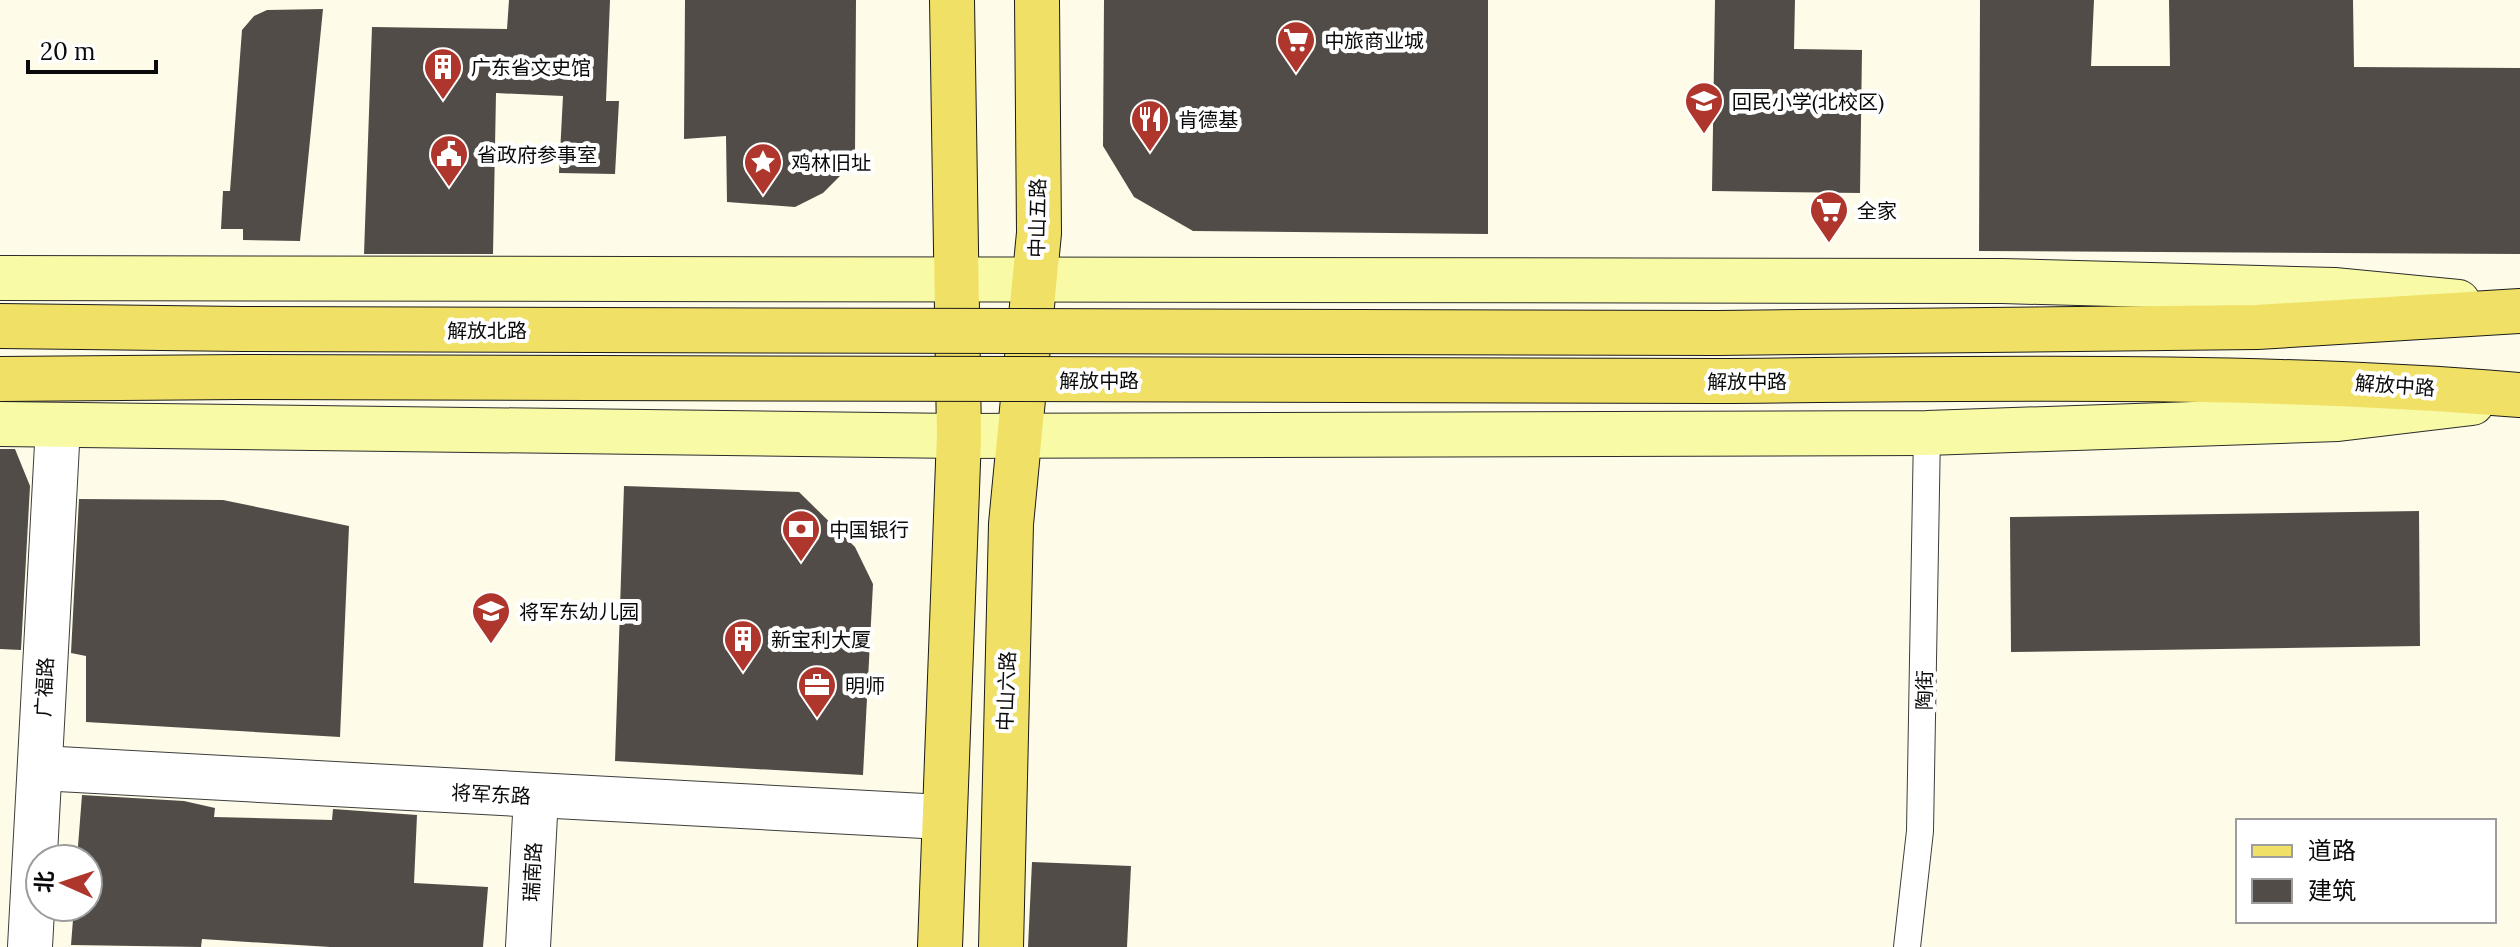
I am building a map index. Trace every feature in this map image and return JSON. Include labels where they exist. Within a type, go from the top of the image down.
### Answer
[{"type":"main road","points":[[940,947],[942,817],[959,436],[952,0]]},
{"type":"main road","name":"中山五路","points":[[1019,436],[1036,282],[1037,0]]},
{"type":"main road","points":[[0,278],[1036,282],[2002,281],[2334,290],[2520,309]]},
{"type":"main road","name":"解放北路","points":[[0,326],[1718,333],[2225,328],[2520,309]]},
{"type":"main road","name":"解放中路","points":[[0,379],[1718,381],[2160,378],[2374,383],[2520,397]]},
{"type":"main road","points":[[0,424],[959,436],[1927,433],[2338,419],[2520,397]]},
{"type":"main road","name":"中山六路","points":[[1001,947],[1011,524],[1019,436]]},
{"type":"street","name":"广福路","points":[[30,947],[58,426]]},
{"type":"street","name":"将军东路","points":[[40,768],[942,817]]},
{"type":"street","name":"瑞南路","points":[[528,947],[536,796]]},
{"type":"lane","name":"陶街","points":[[1907,947],[1920,831],[1927,433]]},
{"type":"building","points":[[509,0],[610,0],[606,101],[619,101],[615,174],[559,173],[563,96],[496,93],[493,254],[364,254],[372,27],[507,29]]},
{"type":"building","points":[[685,0],[856,0],[855,153],[847,169],[823,193],[795,207],[727,202],[726,136],[684,139]]},
{"type":"building","name":"中旅商业城","points":[[1104,0],[1488,0],[1488,234],[1193,231],[1134,197],[1103,146]]},
{"type":"building","points":[[1715,0],[1795,0],[1794,49],[1862,50],[1860,193],[1712,191]]},
{"type":"building","points":[[1980,0],[2094,0],[2091,66],[2170,66],[2169,0],[2353,0],[2354,67],[2520,68],[2520,254],[1979,251]]},
{"type":"building","points":[[323,9],[300,241],[243,240],[243,229],[221,229],[223,191],[230,191],[242,30],[254,16],[267,10]]},
{"type":"building","points":[[0,449],[15,449],[30,486],[21,650],[0,649]]},
{"type":"building","name":"新宝利大厦","points":[[624,486],[799,492],[855,547],[873,584],[863,775],[615,761]]},
{"type":"building","points":[[79,499],[223,500],[349,526],[340,737],[86,722],[86,656],[71,653]]},
{"type":"building","points":[[2419,511],[2420,646],[2011,652],[2010,517]]},
{"type":"building","points":[[82,795],[184,801],[215,808],[214,817],[332,820],[333,809],[417,815],[414,883],[488,887],[483,947],[330,947],[202,939],[201,947],[71,945],[73,923],[104,923],[104,843],[78,843]]},
{"type":"building","points":[[1032,862],[1131,866],[1127,947],[1028,947]]},
{"type":"place","name":"中旅商业城","points":[[1296,74]]},
{"type":"place","name":"广东省文史馆","points":[[443,101]]},
{"type":"place","name":"回民小学(北校区)","points":[[1704,135]]},
{"type":"place","name":"肯德基","points":[[1150,153]]},
{"type":"place","name":"省政府参事室","points":[[449,188]]},
{"type":"place","name":"鸡林旧址","points":[[763,196]]},
{"type":"place","name":"全家","points":[[1829,244]]},
{"type":"place","name":"中国银行","points":[[801,563]]},
{"type":"place","name":"将军东幼儿园","points":[[491,645]]},
{"type":"place","name":"新宝利大厦","points":[[743,673]]},
{"type":"place","name":"明师","points":[[817,719]]}]
